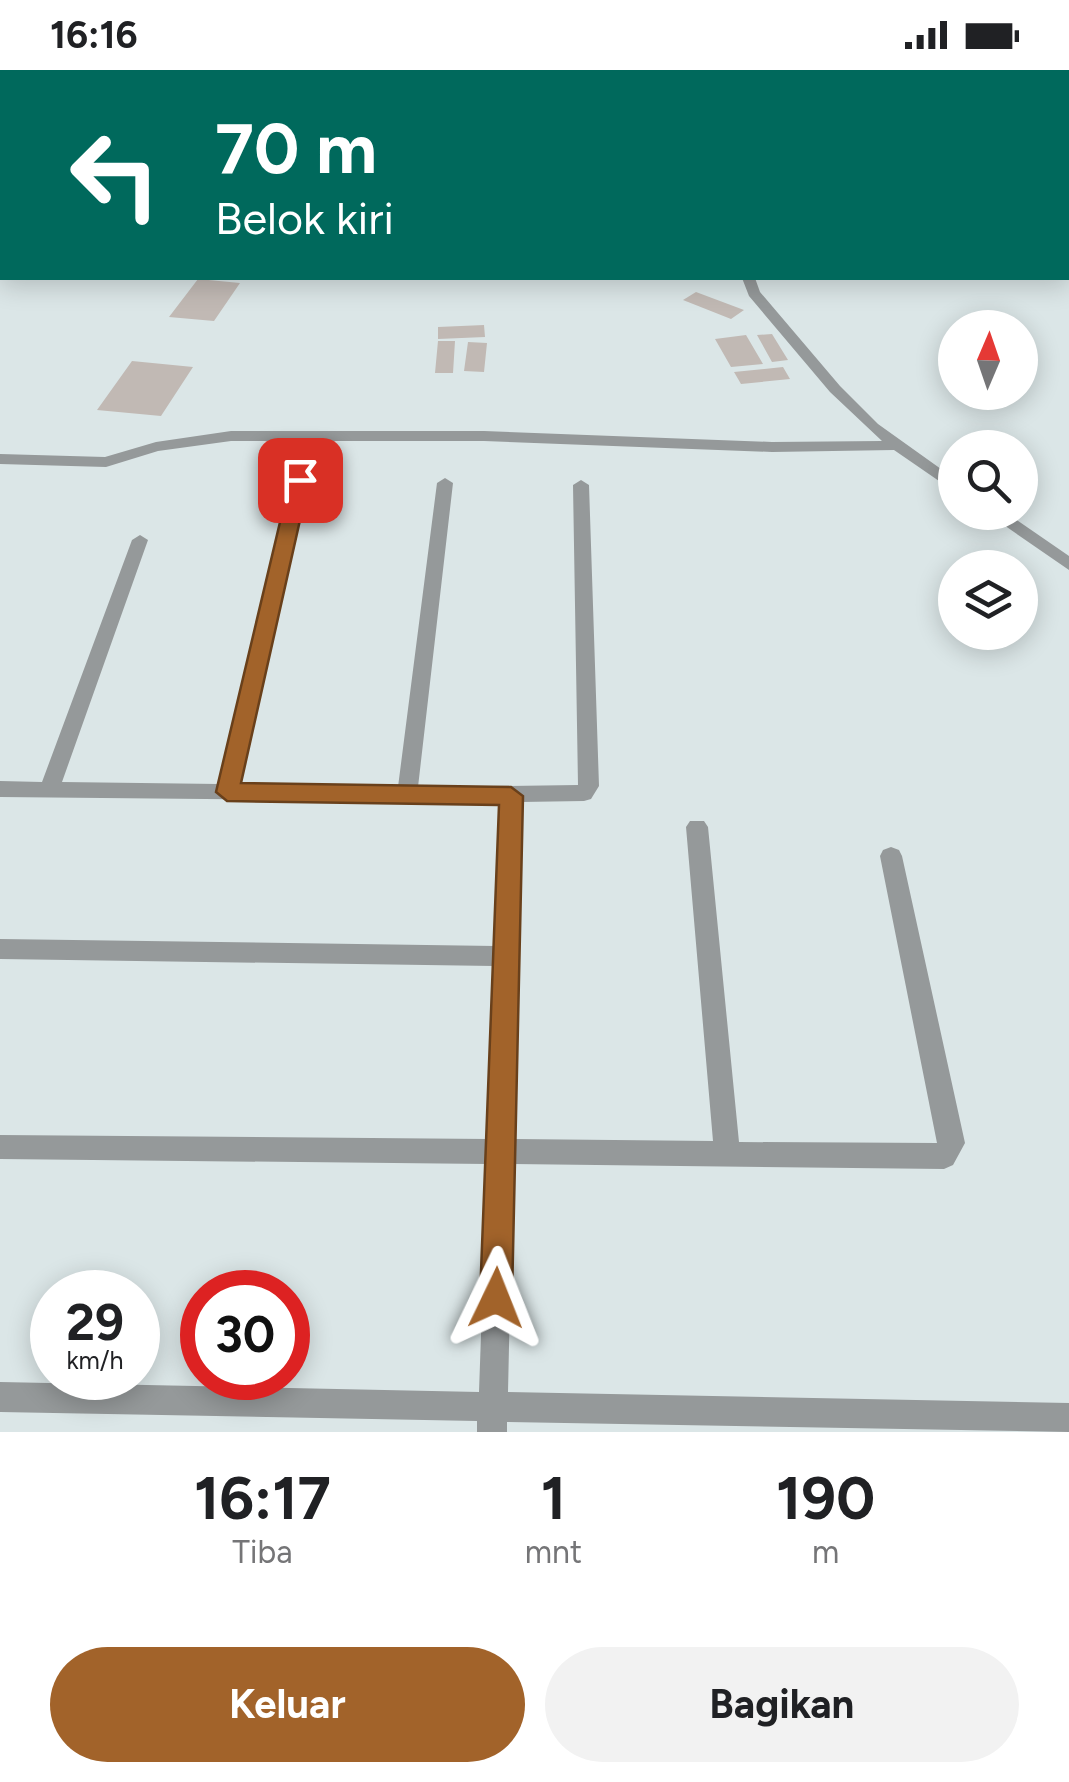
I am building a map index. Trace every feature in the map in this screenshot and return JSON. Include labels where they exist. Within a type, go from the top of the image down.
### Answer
[{"type":"street","points":[[751,280],[754,293],[835,389],[938,474]]},
{"type":"street","points":[[0,459],[106,462],[156,447],[231,436],[484,436],[772,447],[898,445]]},
{"type":"street","points":[[227,792],[300,480]]},
{"type":"street","points":[[408,796],[445,483]]},
{"type":"street","points":[[0,788],[579,796],[589,786],[582,485]]},
{"type":"street","points":[[1019,530],[1069,564]]},
{"type":"street","points":[[50,790],[140,540]]},
{"type":"street","points":[[493,1420],[511,796]]},
{"type":"street","points":[[697,826],[727,1156]]},
{"type":"street","points":[[0,1146],[944,1156],[952,1150],[891,856]]},
{"type":"street","points":[[0,949],[506,956]]},
{"type":"street","points":[[0,1397],[493,1420],[1069,1418]]},
{"type":"building","points":[[197,280],[240,283],[214,321],[169,317]]},
{"type":"building","points":[[696,292],[744,310],[731,319],[683,300]]},
{"type":"building","points":[[484,325],[485,337],[438,339],[438,327]]},
{"type":"building","points":[[772,334],[788,360],[772,362],[757,335]]},
{"type":"building","points":[[746,335],[763,364],[731,367],[715,339]]},
{"type":"building","points":[[438,341],[455,341],[453,373],[435,373]]},
{"type":"building","points":[[468,342],[487,343],[484,372],[464,371]]},
{"type":"building","points":[[132,361],[193,367],[161,416],[97,410]]},
{"type":"building","points":[[783,367],[790,379],[741,384],[734,372]]},
{"type":"route","points":[[300,480],[227,792],[511,796],[496,1298]]}]
